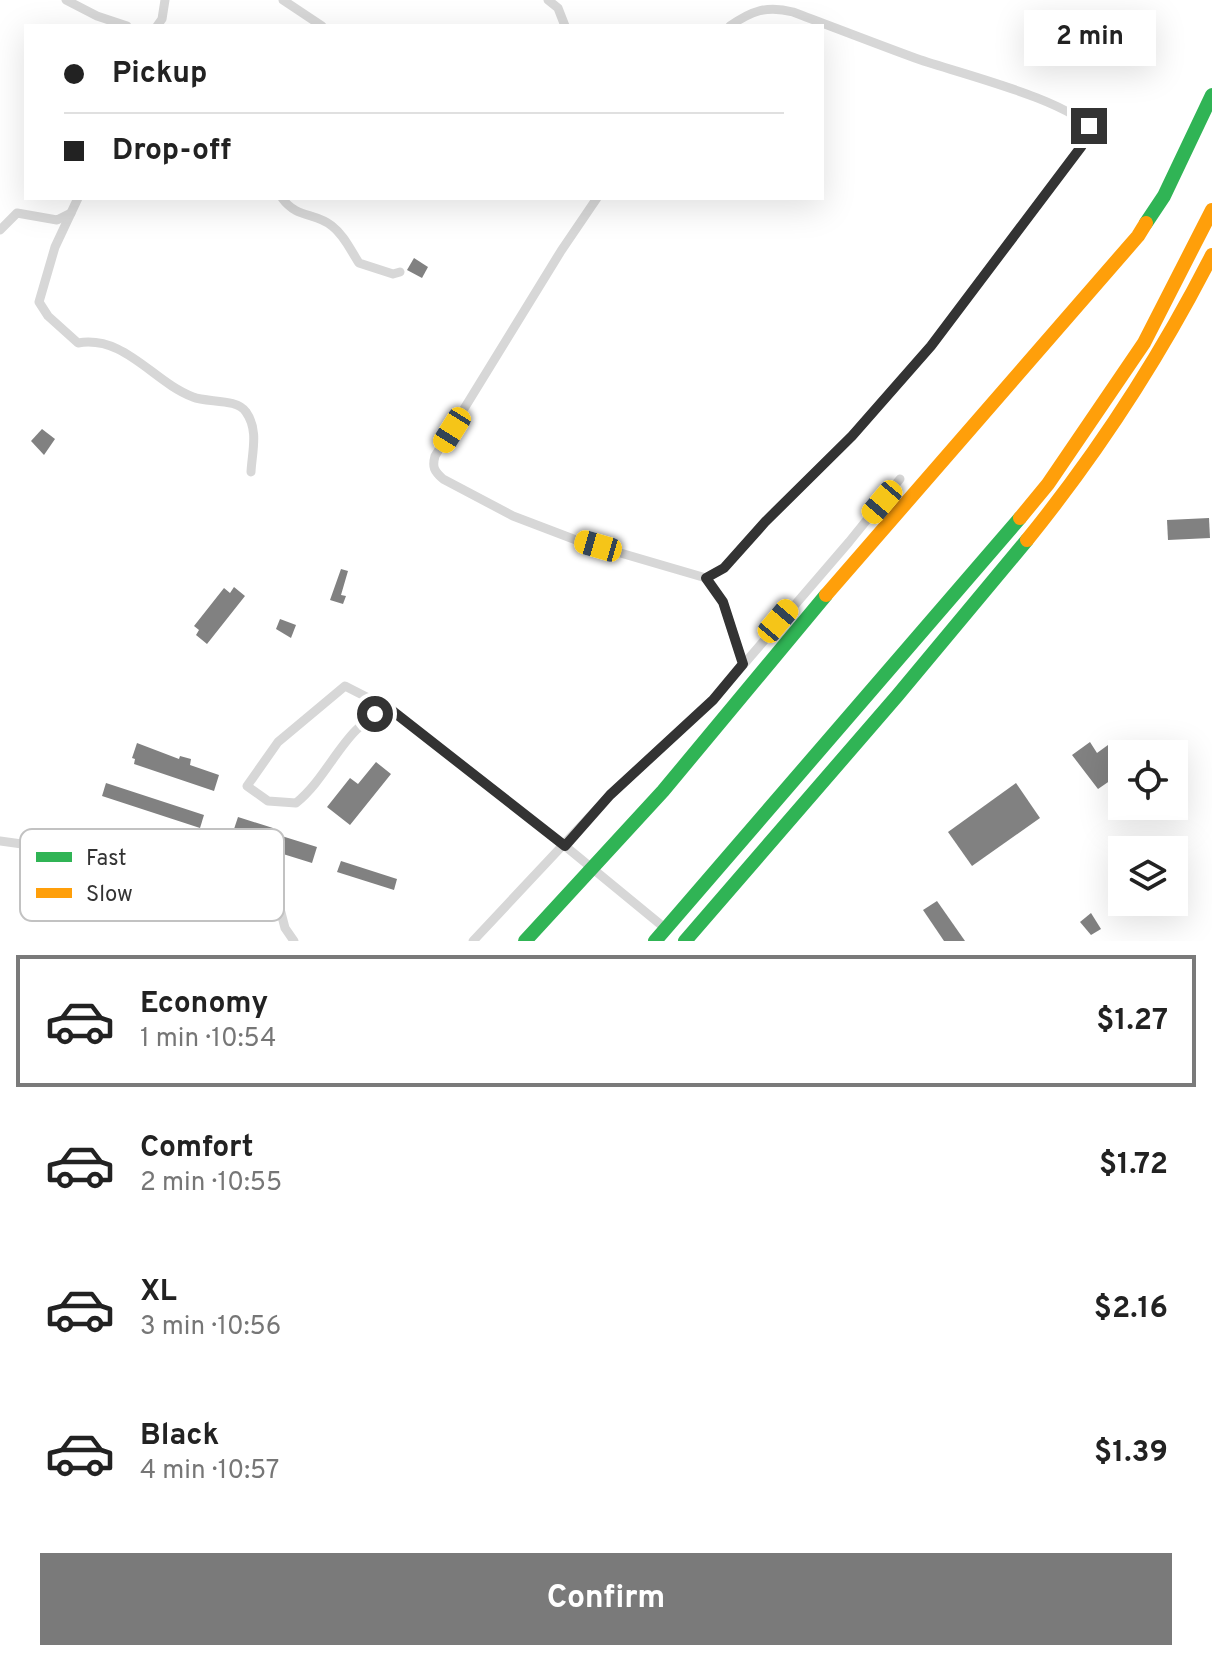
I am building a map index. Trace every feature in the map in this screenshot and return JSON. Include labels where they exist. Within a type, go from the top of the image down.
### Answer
[{"type":"main road","points":[[525,941],[663,791],[810,613],[1138,236],[1164,196],[1212,95]]},
{"type":"main road","points":[[655,941],[982,565],[1048,484],[1144,343],[1212,210]]},
{"type":"main road","points":[[685,941],[1034,532],[1134,397],[1190,301],[1212,255]]},
{"type":"street","points":[[66,0],[121,24]]},
{"type":"street","points":[[158,24],[165,0]]},
{"type":"street","points":[[283,0],[319,24]]},
{"type":"street","points":[[548,0],[558,8],[564,24]]},
{"type":"street","points":[[706,578],[724,568],[765,522],[852,436],[931,346],[1090,131],[1082,120],[1019,91],[918,60],[793,12],[778,8],[762,9],[734,24]]},
{"type":"street","points":[[77,200],[55,247],[39,302],[48,316],[78,343],[91,341],[119,348],[192,397],[239,406],[245,410],[255,438],[251,472]]},
{"type":"street","points":[[284,200],[291,210],[330,224],[343,237],[359,263],[393,274],[400,272]]},
{"type":"street","points":[[596,200],[543,279],[435,456],[432,466],[443,479],[513,516],[576,540],[706,578],[723,602],[743,664]]},
{"type":"street","points":[[0,230],[17,213],[57,220],[73,213]]},
{"type":"street","points":[[473,941],[610,795],[713,700],[900,479]]},
{"type":"street","points":[[390,709],[364,721],[311,790],[296,803],[268,801],[247,786],[278,742],[345,686],[390,709],[666,929]]},
{"type":"street","points":[[0,841],[20,844]]},
{"type":"street","points":[[283,921],[294,941]]},
{"type":"building","points":[[414,258],[428,267],[422,278],[407,270]]},
{"type":"building","points":[[42,429],[55,439],[44,455],[31,441]]},
{"type":"building","points":[[1209,518],[1210,538],[1168,540],[1167,520]]},
{"type":"building","points":[[341,569],[348,571],[341,595],[346,596],[343,604],[330,600]]},
{"type":"building","points":[[234,587],[245,596],[207,644],[196,635],[199,630],[194,626],[224,588],[230,593]]},
{"type":"building","points":[[280,619],[296,625],[291,638],[276,629]]},
{"type":"building","points":[[1090,742],[1097,753],[1108,745],[1108,782],[1098,789],[1072,755]]},
{"type":"building","points":[[137,743],[179,759],[180,756],[191,759],[190,765],[219,775],[214,791],[134,764],[135,759],[132,758]]},
{"type":"building","points":[[376,762],[391,774],[350,825],[327,807],[350,778],[358,784]]},
{"type":"building","points":[[106,783],[204,815],[200,828],[102,796]]},
{"type":"building","points":[[1016,783],[1040,818],[972,866],[948,832]]},
{"type":"building","points":[[238,817],[273,828],[273,829],[234,829]]},
{"type":"building","points":[[284,837],[317,847],[312,863],[284,854]]},
{"type":"building","points":[[341,861],[397,879],[394,890],[337,872]]},
{"type":"building","points":[[937,901],[965,941],[944,941],[923,910]]},
{"type":"building","points":[[1091,913],[1101,929],[1091,935],[1080,922]]},
{"type":"traffic: fast","points":[[1146,223],[1164,196],[1212,95]]},
{"type":"traffic: fast","points":[[655,941],[1020,518]]},
{"type":"traffic: fast","points":[[685,941],[1027,540]]},
{"type":"traffic: fast","points":[[525,941],[663,791],[826,595]]},
{"type":"traffic: slow","points":[[1020,518],[1048,484],[1144,343],[1212,210]]},
{"type":"traffic: slow","points":[[826,595],[1138,236],[1146,223]]},
{"type":"traffic: slow","points":[[1027,540],[1127,402],[1212,255]]},
{"type":"route","points":[[375,714],[390,709],[565,846],[610,795],[713,700],[743,664],[723,602],[706,578],[724,568],[765,522],[852,436],[931,346],[1081,147],[1090,131],[1089,126]]}]
